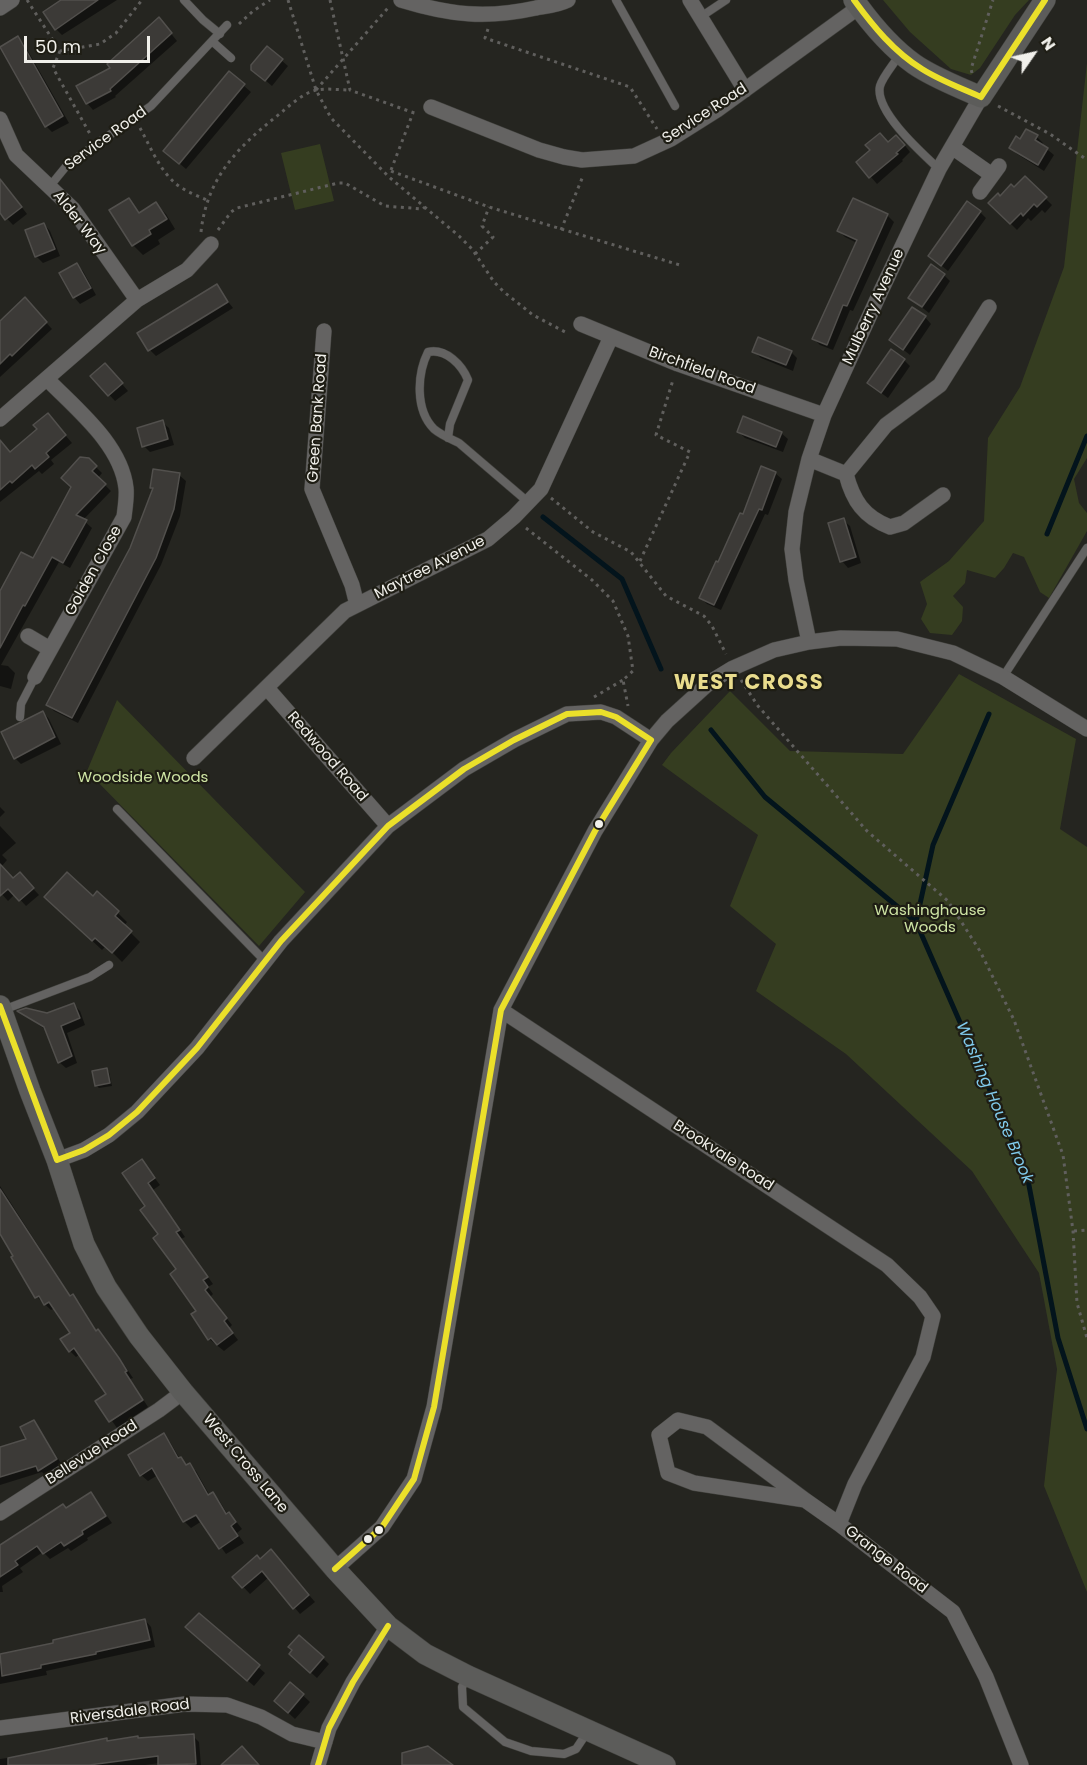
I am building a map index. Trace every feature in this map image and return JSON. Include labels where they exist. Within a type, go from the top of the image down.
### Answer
[{"type":"street","points":[[0,8],[12,0]]},
{"type":"street","points":[[395,4],[447,13],[492,16],[568,0]]},
{"type":"street","points":[[690,0],[745,90]]},
{"type":"street","name":"Mulberry Avenue","points":[[809,642],[792,549],[796,512],[809,459],[824,415],[939,169],[987,87],[1045,0]]},
{"type":"street","points":[[857,4],[879,33],[916,65],[987,87]]},
{"type":"street","name":"Service Road","points":[[431,107],[540,150],[564,157],[589,160],[634,156],[665,142],[745,90],[857,4]]},
{"type":"street","name":"Alder Way","points":[[0,119],[16,155],[73,209],[137,300]]},
{"type":"street","points":[[952,147],[996,170],[980,192]]},
{"type":"street","points":[[0,419],[137,300],[187,270],[213,240]]},
{"type":"street","points":[[846,474],[886,425],[940,385],[989,307]]},
{"type":"street","name":"Birchfield Road","points":[[581,324],[678,364],[824,415]]},
{"type":"street","name":"Green Bank Road","points":[[324,331],[312,489],[352,585],[357,605]]},
{"type":"street","name":"Maytree Avenue","points":[[194,758],[345,611],[488,539],[514,517],[541,489],[611,337]]},
{"type":"street","name":"Golden Close","points":[[35,677],[124,517],[126,489],[120,464],[101,436],[47,379]]},
{"type":"street","points":[[809,459],[846,474]]},
{"type":"street","points":[[846,474],[851,494],[867,515],[890,527],[904,523],[943,495]]},
{"type":"street","points":[[27,636],[50,649]]},
{"type":"street","points":[[335,1569],[382,1527],[414,1479],[434,1407],[501,1010],[595,831],[651,740],[692,697],[710,682],[733,668],[774,650],[841,638],[897,639],[952,653],[1003,677],[1087,729]]},
{"type":"street","name":"Redwood Road","points":[[267,688],[388,826]]},
{"type":"street","points":[[57,1160],[100,1140],[137,1112],[198,1048],[265,961],[388,826],[464,768],[530,731],[567,714],[601,712],[624,721],[651,740]]},
{"type":"street","name":"West Cross Lane","points":[[1,1008],[30,1092],[57,1160],[84,1244],[106,1287],[139,1336],[183,1392],[335,1569],[388,1626],[424,1654],[665,1765]]},
{"type":"street","name":"Brookvale Road","points":[[501,1010],[887,1264],[920,1297],[933,1316]]},
{"type":"street","name":"Grange Road","points":[[933,1316],[923,1358],[855,1484],[839,1524],[953,1612],[986,1677],[1021,1765]]},
{"type":"street","name":"Bellevue Road","points":[[0,1513],[183,1392]]},
{"type":"street","points":[[805,1500],[693,1483],[669,1473],[659,1435],[678,1420],[707,1427],[839,1524]]},
{"type":"street","points":[[318,1765],[328,1728],[388,1626]]},
{"type":"street","name":"Riversdale Road","points":[[0,1728],[185,1704],[216,1704],[227,1705],[261,1717],[292,1734],[325,1742]]},
{"type":"lane","points":[[184,0],[220,34]]},
{"type":"lane","points":[[616,0],[675,106]]},
{"type":"lane","points":[[699,18],[726,0]]},
{"type":"lane","name":"Service Road","points":[[50,186],[68,164],[151,106],[227,26]]},
{"type":"lane","points":[[213,42],[231,58]]},
{"type":"lane","points":[[900,53],[880,86],[882,102],[895,123],[939,169]]},
{"type":"lane","points":[[448,438],[450,424],[468,380],[465,372],[457,363],[436,350],[428,352],[422,364],[420,396],[425,416],[434,428],[448,438],[459,443],[528,502]]},
{"type":"lane","points":[[1003,677],[1087,548]]},
{"type":"lane","points":[[20,717],[21,704],[35,677]]},
{"type":"lane","points":[[117,808],[265,961]]},
{"type":"lane","points":[[1,1008],[90,977],[109,965]]},
{"type":"lane","points":[[468,1676],[462,1687],[463,1707],[505,1742],[531,1751],[564,1754],[576,1749],[588,1730]]},
{"type":"path","points":[[27,0],[60,51]]},
{"type":"path","points":[[60,51],[100,44],[116,33],[142,0]]},
{"type":"path","points":[[227,26],[233,20],[238,25],[270,0]]},
{"type":"path","points":[[288,0],[316,90],[331,118],[389,177],[459,236],[475,254],[494,282],[532,315],[575,337],[581,324]]},
{"type":"path","points":[[330,0],[350,90]]},
{"type":"path","points":[[993,0],[971,69],[987,87],[1087,160]]},
{"type":"path","points":[[395,4],[316,90],[294,102],[252,135],[225,166],[215,183],[200,232],[213,240],[231,212],[237,208],[338,183],[345,183],[385,206],[423,209],[426,207]]},
{"type":"path","points":[[492,16],[485,38],[630,87],[665,142]]},
{"type":"path","points":[[60,51],[53,68],[95,143]]},
{"type":"path","points":[[316,90],[350,90],[426,118],[431,107]]},
{"type":"path","points":[[389,177],[412,113]]},
{"type":"path","points":[[136,118],[157,161],[168,176],[177,185],[209,201]]},
{"type":"path","points":[[561,230],[589,160]]},
{"type":"path","points":[[391,171],[489,207],[683,266]]},
{"type":"path","points":[[475,254],[493,237],[482,226],[489,207]]},
{"type":"path","points":[[639,562],[690,452],[656,435],[678,364]]},
{"type":"path","points":[[541,489],[593,532],[631,552],[666,596],[704,616],[712,626],[733,668],[758,706],[867,831],[948,901],[980,951],[1014,1020],[1063,1155],[1073,1231],[1077,1303],[1087,1338]]},
{"type":"path","points":[[514,517],[592,580],[613,601],[628,636],[633,671],[623,680],[629,713],[624,721]]},
{"type":"path","points":[[1073,1231],[1087,1230]]},
{"type":"green space","points":[[883,0],[1029,0],[1015,15],[980,68],[971,75],[951,69],[910,32]]},
{"type":"green space","points":[[1087,63],[1087,458],[1074,479],[1079,503],[1087,513],[1087,531],[1049,598],[1040,592],[1024,557],[1013,553],[995,578],[967,570],[965,583],[953,596],[963,607],[962,621],[952,635],[930,633],[921,619],[927,604],[920,582],[949,561],[984,521],[988,438],[1020,387],[1064,267]]},
{"type":"green space","points":[[320,144],[334,201],[295,210],[281,153]]},
{"type":"green space","name":"Washinghouse Woods","points":[[959,674],[1076,739],[1060,829],[1087,847],[1087,1592],[1044,1486],[1057,1369],[1039,1273],[972,1171],[846,1054],[756,991],[776,944],[730,906],[758,835],[662,765],[730,691],[790,751],[903,754]]},
{"type":"green space","name":"Woodside Woods","points":[[117,700],[305,892],[259,946],[87,771]]},
{"type":"building","points":[[61,0],[98,0],[55,30],[43,12]]},
{"type":"building","points":[[159,17],[172,33],[110,89],[111,91],[86,104],[76,86],[110,68],[107,64]]},
{"type":"building","points":[[18,36],[63,116],[45,127],[0,47]]},
{"type":"building","points":[[267,46],[283,59],[265,81],[251,70],[251,65]]},
{"type":"building","points":[[229,71],[245,84],[179,164],[163,151]]},
{"type":"building","points":[[1026,129],[1038,135],[1035,140],[1048,148],[1038,165],[1009,148],[1016,136],[1020,139]]},
{"type":"building","points":[[880,133],[888,142],[896,135],[905,145],[896,153],[898,154],[869,178],[856,162],[870,150],[865,145]]},
{"type":"building","points":[[1025,176],[1047,197],[1037,207],[1034,204],[1023,216],[1021,213],[1010,224],[988,203],[998,193],[1000,196],[1011,184],[1014,187]]},
{"type":"building","points":[[0,179],[22,207],[5,220],[0,213]]},
{"type":"building","points":[[129,198],[139,213],[156,202],[167,219],[149,230],[151,234],[132,246],[109,210]]},
{"type":"building","points":[[853,198],[888,214],[847,306],[843,305],[827,345],[812,339],[857,240],[837,231]]},
{"type":"building","points":[[967,201],[981,211],[941,266],[928,256]]},
{"type":"building","points":[[44,223],[55,249],[35,257],[25,230]]},
{"type":"building","points":[[77,263],[91,288],[73,298],[59,273]]},
{"type":"building","points":[[931,264],[945,274],[922,307],[908,298]]},
{"type":"building","points":[[217,284],[228,302],[148,351],[137,333]]},
{"type":"building","points":[[25,297],[47,322],[12,356],[10,354],[0,364],[0,321]]},
{"type":"building","points":[[912,307],[926,316],[903,350],[889,340]]},
{"type":"building","points":[[758,337],[792,351],[786,365],[752,352]]},
{"type":"building","points":[[891,349],[905,359],[881,393],[867,383]]},
{"type":"building","points":[[105,363],[123,383],[108,396],[90,376]]},
{"type":"building","points":[[48,413],[66,435],[46,453],[49,457],[35,469],[32,465],[12,483],[10,481],[0,490],[0,440],[10,452],[37,429],[33,425]]},
{"type":"building","points":[[743,416],[782,432],[776,447],[737,432]]},
{"type":"building","points":[[163,420],[168,439],[142,447],[137,428]]},
{"type":"building","points":[[80,457],[89,458],[97,466],[92,471],[106,484],[76,515],[87,520],[63,563],[52,557],[0,648],[0,591],[21,552],[33,558],[71,487],[61,478]]},
{"type":"building","points":[[761,466],[776,472],[762,510],[759,509],[714,605],[699,598],[740,513],[743,514]]},
{"type":"building","points":[[153,469],[180,473],[174,509],[156,558],[72,718],[46,705],[130,548],[153,488],[150,488]]},
{"type":"building","points":[[844,518],[856,557],[840,562],[828,523]]},
{"type":"building","points":[[43,711],[55,737],[14,759],[1,732]]},
{"type":"building","points":[[0,864],[13,878],[20,872],[34,888],[19,901],[8,889],[0,896]]},
{"type":"building","points":[[67,872],[93,896],[97,891],[119,911],[115,916],[132,931],[112,953],[95,938],[92,941],[44,897]]},
{"type":"building","points":[[74,1003],[80,1018],[61,1026],[72,1056],[58,1063],[44,1027],[17,1011],[26,1008],[47,1013]]},
{"type":"building","points":[[107,1068],[110,1083],[95,1086],[92,1071]]},
{"type":"building","points":[[142,1159],[155,1178],[148,1183],[180,1230],[176,1232],[208,1277],[203,1280],[208,1287],[205,1290],[227,1318],[224,1321],[233,1333],[217,1345],[211,1338],[208,1340],[191,1314],[196,1311],[170,1274],[176,1269],[153,1238],[158,1234],[140,1210],[145,1206],[122,1173]]},
{"type":"building","points":[[0,1189],[70,1296],[73,1294],[96,1331],[98,1329],[119,1358],[143,1400],[109,1422],[95,1401],[106,1394],[74,1348],[69,1352],[60,1339],[70,1333],[49,1302],[44,1305],[39,1296],[35,1298],[0,1234]]},
{"type":"building","points":[[34,1420],[57,1459],[38,1471],[36,1466],[0,1477],[0,1447],[26,1439],[20,1427]]},
{"type":"building","points":[[164,1433],[178,1458],[181,1457],[186,1465],[190,1463],[208,1495],[213,1492],[226,1514],[229,1512],[236,1522],[231,1526],[238,1536],[219,1549],[196,1515],[183,1522],[152,1468],[140,1476],[128,1455]]},
{"type":"building","points":[[91,1492],[106,1516],[64,1546],[61,1542],[43,1554],[37,1546],[15,1561],[18,1565],[0,1577],[0,1545],[63,1504],[66,1508]]},
{"type":"building","points":[[271,1549],[309,1595],[293,1609],[262,1571],[242,1588],[232,1577],[257,1555],[260,1559]]},
{"type":"building","points":[[199,1613],[260,1665],[247,1681],[185,1627]]},
{"type":"building","points":[[145,1619],[150,1640],[2,1676],[0,1654]]},
{"type":"building","points":[[299,1635],[324,1657],[310,1673],[289,1654],[292,1650],[288,1647]]},
{"type":"building","points":[[290,1682],[304,1694],[288,1713],[274,1701]]},
{"type":"building","points":[[194,1734],[196,1764],[158,1765],[158,1756],[89,1765],[8,1765],[8,1758],[107,1738],[107,1741],[138,1736],[138,1738]]},
{"type":"building","points":[[242,1746],[259,1765],[221,1765]]},
{"type":"building","points":[[428,1746],[453,1765],[402,1765],[402,1753]]},
{"type":"waterway","name":"Washing House Brook","points":[[1047,534],[1087,436]]},
{"type":"waterway","name":"Washing House Brook","points":[[543,517],[622,579],[661,669]]},
{"type":"waterway","name":"Washing House Brook","points":[[916,922],[933,845],[989,714]]},
{"type":"waterway","name":"Washing House Brook","points":[[711,730],[765,797],[916,922],[1027,1175],[1058,1338],[1087,1429]]},
{"type":"transit line","points":[[854,0],[902,55],[936,77],[981,97]]},
{"type":"transit line","points":[[981,97],[1045,0]]},
{"type":"transit line","points":[[57,1160],[84,1150],[109,1135],[137,1112],[197,1048],[281,941],[388,826],[464,769],[514,740],[567,714],[601,712],[616,717],[651,740]]},
{"type":"transit line","points":[[335,1569],[382,1527],[414,1479],[434,1407],[501,1010],[595,831],[651,740]]},
{"type":"transit line","points":[[0,1006],[57,1160]]},
{"type":"transit line","points":[[318,1765],[329,1728],[353,1682],[388,1626]]},
{"type":"district","name":"WEST CROSS","points":[[749,684]]}]
